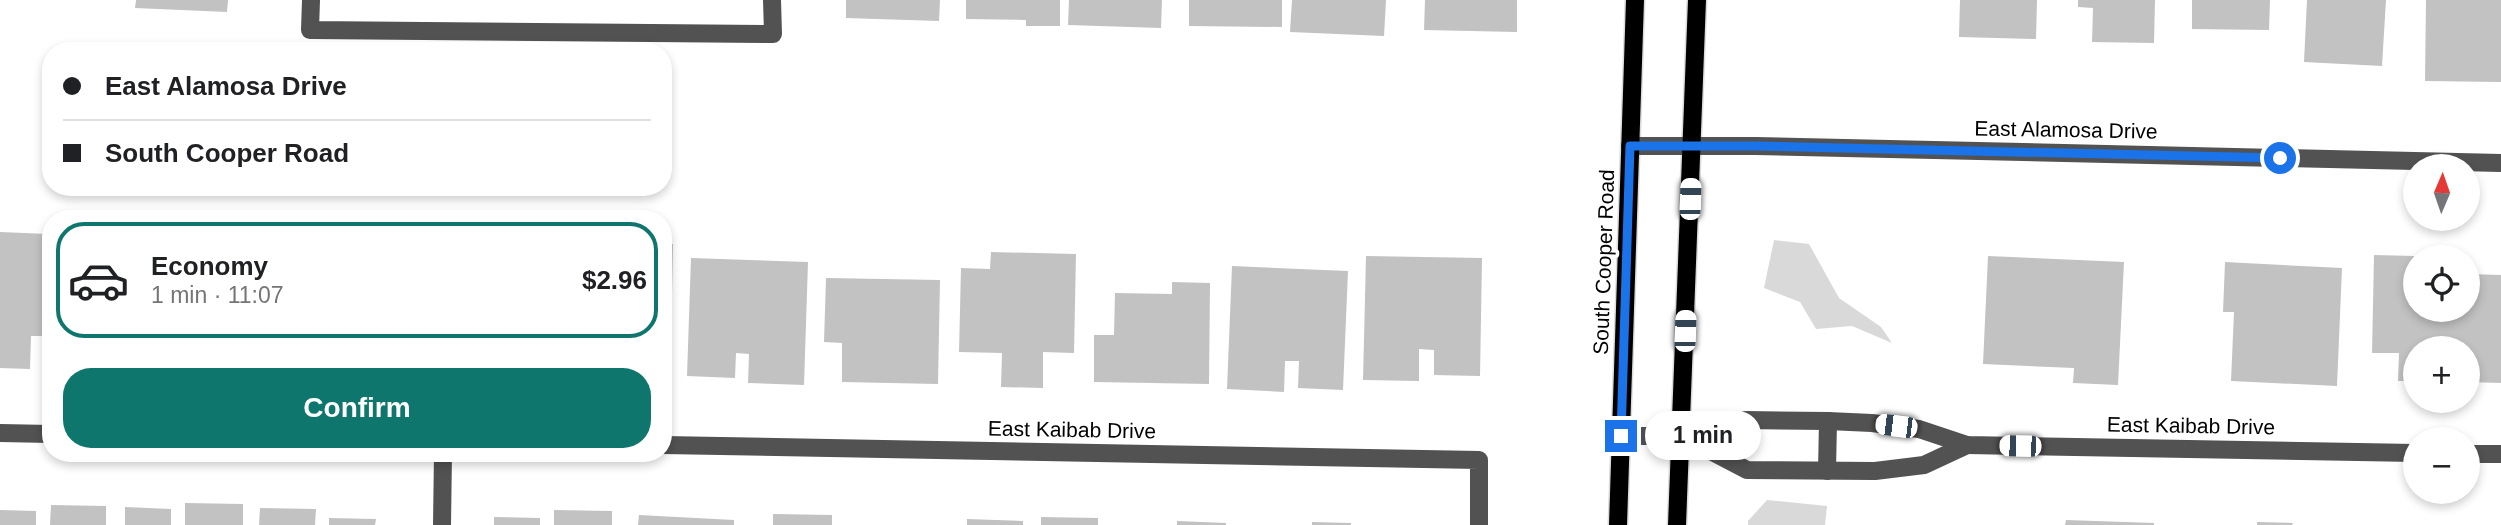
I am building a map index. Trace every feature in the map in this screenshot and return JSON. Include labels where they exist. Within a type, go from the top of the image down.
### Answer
[{"type":"main road","name":"South Cooper Road","points":[[1618,525],[1635,0]]},
{"type":"main road","points":[[1678,525],[1697,0]]},
{"type":"street","points":[[311,0],[310,30],[773,34],[772,0]]},
{"type":"street","name":"East Alamosa Drive","points":[[1630,146],[2501,163]]},
{"type":"street","points":[[1621,436],[1682,436],[1746,420],[1828,421],[1919,429],[1967,445]]},
{"type":"street","points":[[1826,471],[1828,421]]},
{"type":"street","points":[[0,433],[42,434]]},
{"type":"street","points":[[1682,436],[1747,470],[1875,471],[1923,465],[1967,445]]},
{"type":"street","name":"East Kaibab Drive","points":[[672,445],[1479,460],[1479,525]]},
{"type":"street","name":"East Kaibab Drive","points":[[1967,445],[2403,453]]},
{"type":"street","points":[[2480,454],[2500,455]]},
{"type":"street","points":[[442,525],[443,462]]},
{"type":"shaded area","points":[[1774,240],[1809,244],[1839,298],[1881,327],[1892,343],[1852,326],[1816,329],[1800,302],[1764,288]]},
{"type":"shaded area","points":[[1767,500],[1827,506],[1825,525],[1748,525],[1748,521]]},
{"type":"building","points":[[136,0],[228,0],[227,12],[135,8]]},
{"type":"building","points":[[846,0],[940,0],[939,21],[846,18]]},
{"type":"building","points":[[966,0],[1060,0],[1060,26],[1026,26],[1026,20],[966,19]]},
{"type":"building","points":[[1069,0],[1162,0],[1161,28],[1068,25]]},
{"type":"building","points":[[1189,0],[1282,0],[1282,27],[1189,26]]},
{"type":"building","points":[[1292,0],[1386,0],[1384,36],[1290,32]]},
{"type":"building","points":[[1425,0],[1517,0],[1517,32],[1424,30]]},
{"type":"building","points":[[1960,0],[2037,0],[2036,39],[1959,37]]},
{"type":"building","points":[[2078,0],[2155,0],[2154,43],[2092,42],[2093,8],[2078,7]]},
{"type":"building","points":[[2192,0],[2270,0],[2269,30],[2192,29]]},
{"type":"building","points":[[2307,0],[2386,0],[2382,66],[2304,62]]},
{"type":"building","points":[[2426,0],[2501,0],[2501,82],[2425,81]]},
{"type":"building","points":[[0,232],[42,234],[42,336],[31,336],[30,369],[0,368]]},
{"type":"building","points":[[991,252],[1076,254],[1074,353],[1043,352],[1043,388],[1001,387],[1002,353],[959,352],[961,268],[990,269]]},
{"type":"building","points":[[2374,255],[2403,256],[2403,322],[2480,322],[2480,274],[2501,275],[2501,383],[2480,382],[2480,336],[2403,336],[2403,381],[2398,381],[2399,353],[2372,353]]},
{"type":"building","points":[[1366,256],[1482,258],[1480,376],[1434,375],[1434,350],[1419,349],[1419,381],[1363,380]]},
{"type":"building","points":[[1988,256],[2124,262],[2118,385],[2073,383],[2074,368],[1983,364]]},
{"type":"building","points":[[691,258],[808,262],[804,385],[748,383],[749,354],[736,353],[735,378],[687,376]]},
{"type":"building","points":[[2225,262],[2342,268],[2337,386],[2231,381],[2234,312],[2223,312]]},
{"type":"building","points":[[1232,266],[1348,271],[1343,390],[1298,388],[1299,361],[1285,361],[1284,392],[1227,389]]},
{"type":"building","points":[[826,278],[940,280],[938,384],[842,382],[842,343],[824,342]]},
{"type":"building","points":[[1172,282],[1210,283],[1209,384],[1094,382],[1094,335],[1114,335],[1115,293],[1172,294]]},
{"type":"building","points":[[185,503],[243,504],[243,525],[185,525]]},
{"type":"building","points":[[51,505],[106,506],[106,525],[50,525]]},
{"type":"building","points":[[125,507],[171,509],[171,525],[125,525]]},
{"type":"building","points":[[260,508],[316,509],[315,525],[259,525]]},
{"type":"building","points":[[0,510],[36,511],[36,525],[0,525]]},
{"type":"building","points":[[554,510],[612,511],[612,525],[554,525]]},
{"type":"building","points":[[773,514],[832,515],[832,525],[773,525]]},
{"type":"building","points":[[639,515],[734,520],[734,525],[638,525]]},
{"type":"building","points":[[494,517],[540,518],[540,525],[494,525]]},
{"type":"building","points":[[1041,517],[1098,518],[1098,525],[1041,525]]},
{"type":"building","points":[[329,518],[376,519],[375,525],[329,525]]},
{"type":"building","points":[[967,519],[1023,521],[1023,525],[967,525]]},
{"type":"building","points":[[2066,520],[2154,523],[2154,525],[2065,525]]},
{"type":"building","points":[[1177,521],[1226,523],[1226,525],[1177,525]]},
{"type":"building","points":[[1312,522],[1351,523],[1351,525],[1312,525]]},
{"type":"building","points":[[2257,522],[2293,523],[2257,525]]},
{"type":"route","points":[[1621,436],[1630,146],[1755,146],[2280,158]]}]
